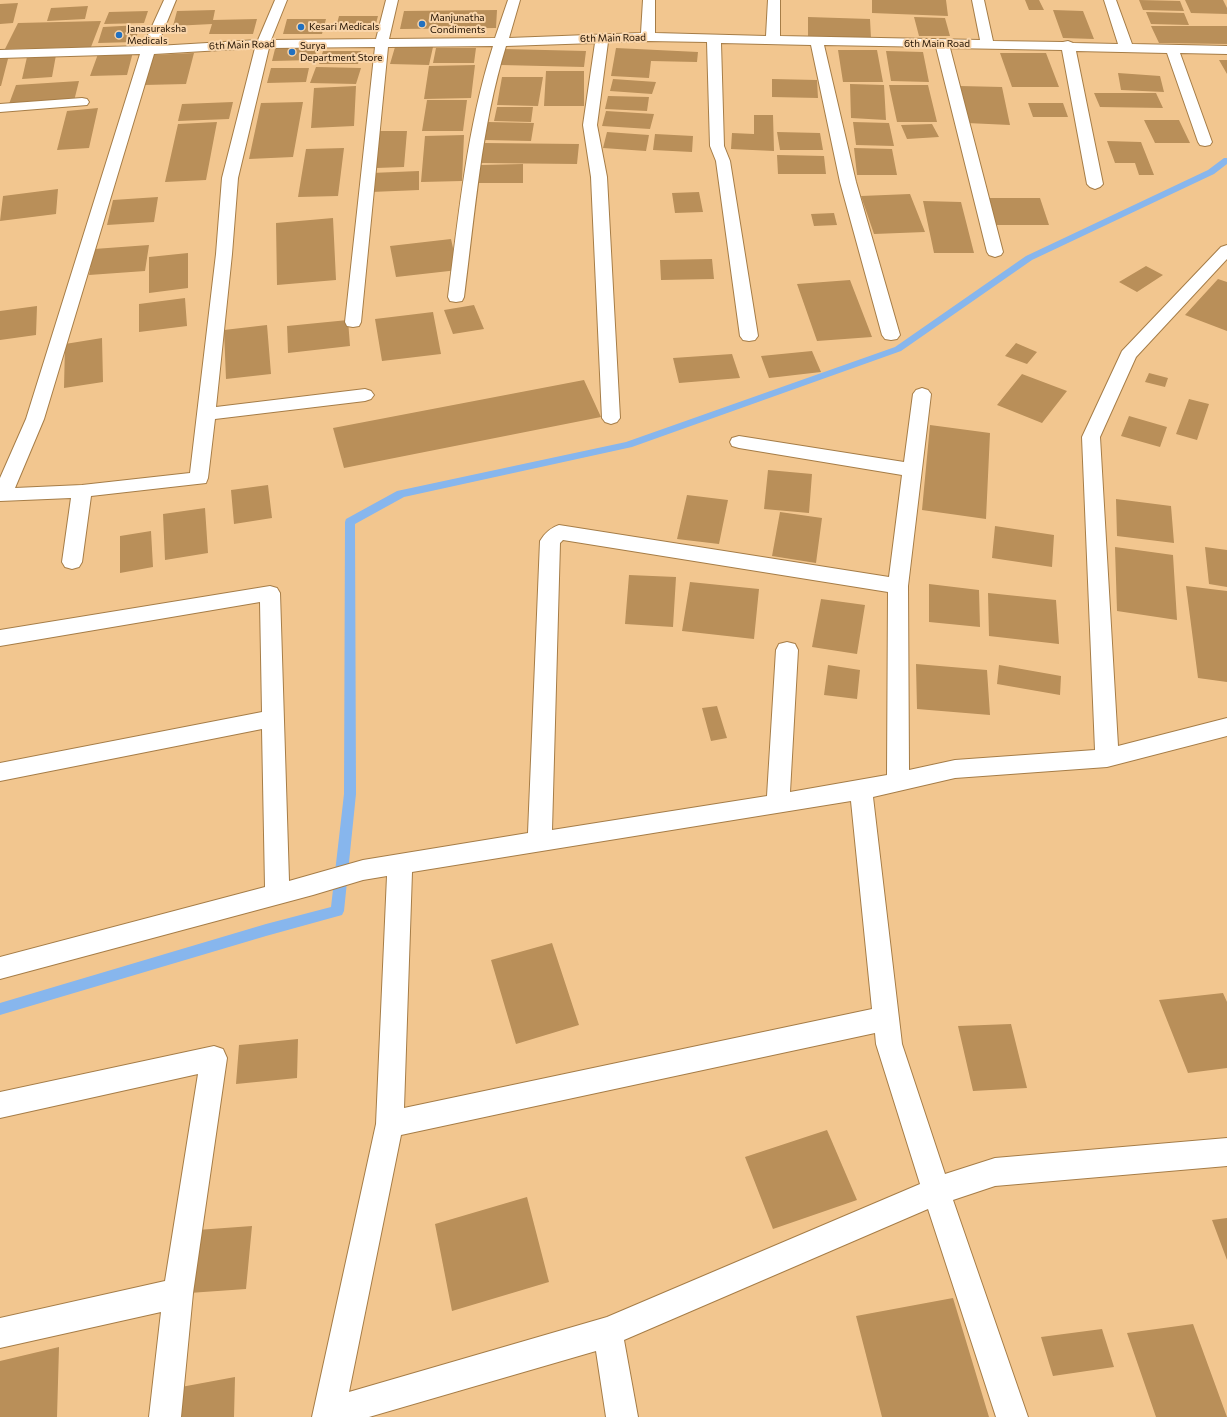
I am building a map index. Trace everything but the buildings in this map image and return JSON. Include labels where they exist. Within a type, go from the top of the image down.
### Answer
[{"type":"street","points":[[170,0],[148,50],[35,419],[2,495],[82,492],[199,478],[224,254],[230,178],[263,44],[281,0]]},
{"type":"street","points":[[353,322],[382,42],[392,0]]},
{"type":"street","points":[[456,297],[474,156],[490,76],[514,0]]},
{"type":"street","points":[[648,37],[649,0]]},
{"type":"street","points":[[773,40],[774,0]]},
{"type":"street","points":[[978,0],[987,44]]},
{"type":"street","points":[[1110,0],[1126,46]]},
{"type":"street","name":"6th Main Road","points":[[0,54],[148,50],[263,44],[500,42],[648,37],[817,42],[1126,46],[1227,50]]},
{"type":"street","points":[[714,38],[717,146],[723,161],[749,336]]},
{"type":"street","points":[[602,39],[590,125],[599,177],[611,418]]},
{"type":"street","points":[[817,42],[848,182],[891,335]]},
{"type":"street","points":[[942,44],[995,252]]},
{"type":"street","points":[[1068,45],[1095,184]]},
{"type":"street","points":[[1172,48],[1205,142]]},
{"type":"street","points":[[0,108],[82,102]]},
{"type":"street","points":[[1107,758],[1091,437],[1128,355],[1227,250]]},
{"type":"street","points":[[898,782],[898,586],[922,394]]},
{"type":"street","points":[[206,414],[365,395]]},
{"type":"street","points":[[739,442],[913,470]]},
{"type":"street","points":[[72,562],[82,492]]},
{"type":"street","points":[[540,842],[550,541],[559,532],[898,586]]},
{"type":"street","points":[[0,638],[270,593],[277,894]]},
{"type":"street","points":[[778,804],[787,650]]},
{"type":"street","points":[[0,772],[273,718]]},
{"type":"street","points":[[0,968],[313,885],[363,870],[861,790],[954,769],[1107,758],[1227,727]]},
{"type":"street","points":[[861,790],[889,1044],[936,1191],[1012,1417]]},
{"type":"street","points":[[400,864],[390,1124],[328,1415],[608,1332],[936,1191],[995,1172],[1227,1152]]},
{"type":"street","points":[[390,1124],[887,1018]]},
{"type":"street","points":[[0,1105],[214,1058],[178,1293],[165,1417]]},
{"type":"street","points":[[0,1332],[178,1293]]},
{"type":"street","points":[[608,1332],[622,1417]]},
{"type":"waterway","points":[[0,1009],[266,930],[337,911],[350,794],[350,522],[401,494],[628,445],[898,349],[1029,258],[1211,172],[1227,160]]},
{"type":"place","name":"Manjunatha Condiments","points":[[422,24]]},
{"type":"place","name":"Kesari Medicals","points":[[301,27]]},
{"type":"place","name":"Janasuraksha Medicals","points":[[119,35]]},
{"type":"place","name":"Surya Department Store","points":[[292,52]]}]
